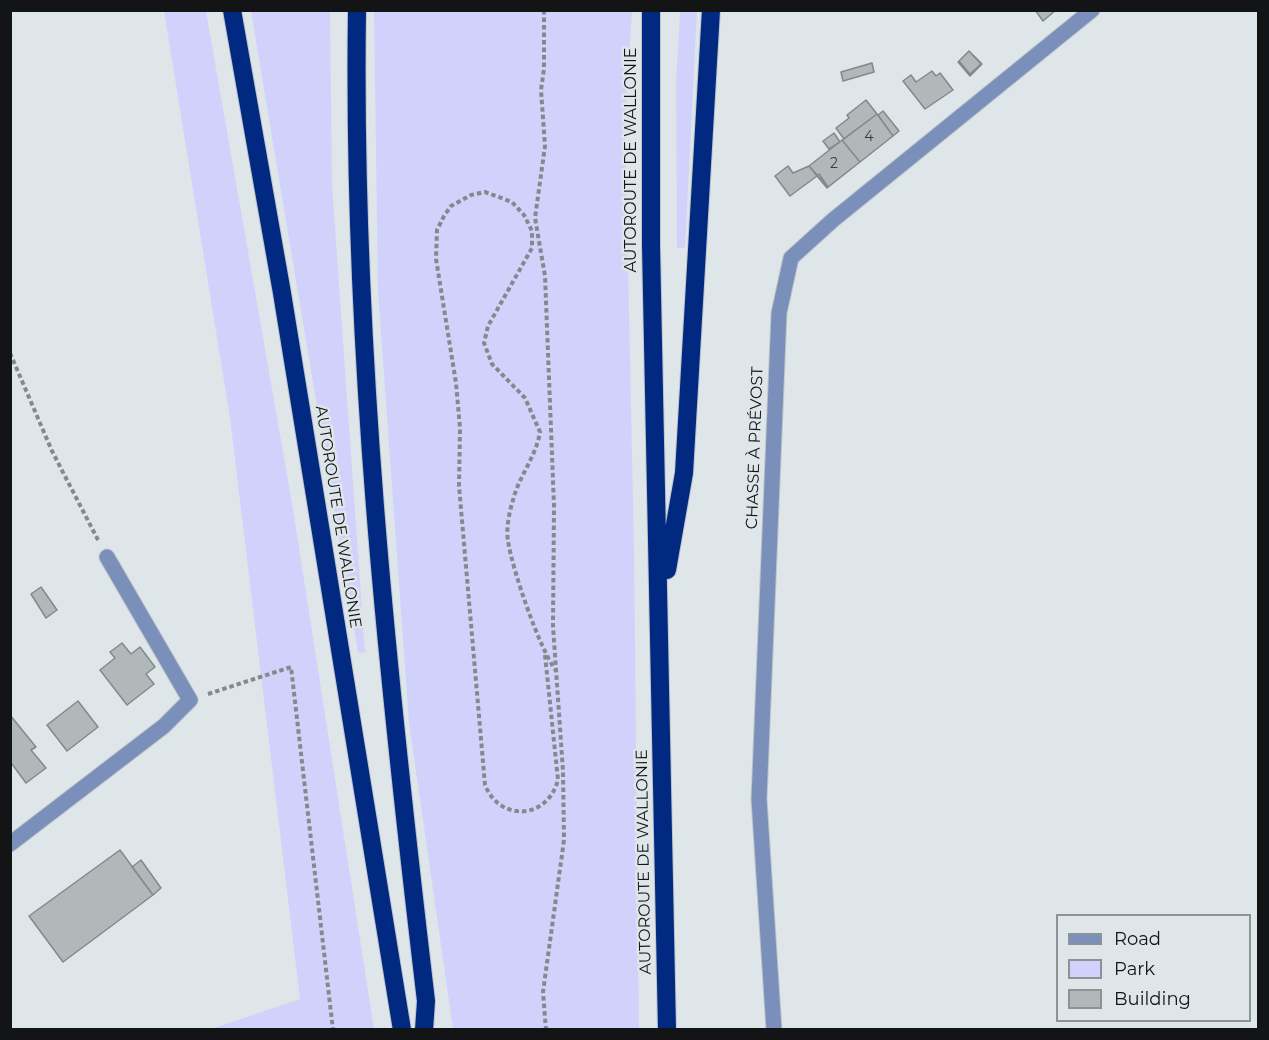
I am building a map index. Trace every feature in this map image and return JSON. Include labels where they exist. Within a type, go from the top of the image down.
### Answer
[{"type":"highway","name":"AUTOROUTE DE WALLONIE","points":[[232,10],[282,293],[402,1029]]},
{"type":"highway","points":[[357,10],[356,107],[360,311],[399,778],[426,1001],[424,1029]]},
{"type":"highway","name":"AUTOROUTE DE WALLONIE","points":[[651,10],[651,257],[667,1029]]},
{"type":"highway","points":[[660,610],[684,473],[711,10]]},
{"type":"street","name":"CHASSE À PRÉVOST","points":[[774,1029],[759,799],[779,313],[791,258],[833,220],[1092,10]]},
{"type":"street","points":[[10,844],[164,726],[190,700],[107,557]]},
{"type":"path","points":[[544,10],[542,36],[544,69],[541,90],[544,146],[535,218],[545,276],[554,506],[554,626],[564,840],[543,992],[546,1029]]},
{"type":"path","points":[[545,655],[558,780],[554,795],[543,806],[528,812],[511,809],[488,792],[485,785],[459,486],[460,428],[456,383],[436,259],[437,230],[444,216],[459,200],[485,192],[512,202],[524,215],[532,231],[532,248],[488,326],[484,343],[492,364],[525,398],[540,432],[530,466],[513,497],[508,539],[514,565],[545,655],[556,671]]},
{"type":"path","points":[[10,353],[52,451],[107,557]]},
{"type":"path","points":[[190,700],[291,667],[333,1029]]},
{"type":"green space","points":[[164,11],[206,11],[293,509],[374,1029],[211,1029],[300,999],[230,418]]},
{"type":"green space","points":[[251,11],[330,11],[332,185],[365,653],[358,652]]},
{"type":"green space","points":[[374,11],[632,11],[625,121],[634,548],[639,1029],[453,1029],[409,723],[378,291]]},
{"type":"green space","points":[[680,11],[697,11],[685,248],[677,248],[676,84]]},
{"type":"building","points":[[1035,10],[1056,10],[1043,21]]},
{"type":"building","points":[[969,51],[981,64],[970,74],[959,61]]},
{"type":"building","points":[[969,51],[982,64],[970,76],[958,62],[970,74],[981,64]]},
{"type":"building","points":[[872,63],[874,72],[843,81],[841,72]]},
{"type":"building","points":[[932,71],[936,76],[940,73],[953,90],[925,109],[903,81],[911,75],[916,82]]},
{"type":"building","points":[[866,100],[877,114],[844,139],[836,128],[849,118],[847,115]]},
{"type":"building","points":[[883,111],[899,131],[893,136],[878,115]]},
{"type":"building","points":[[877,114],[893,136],[860,162],[842,140]]},
{"type":"building","points":[[834,133],[840,142],[829,149],[823,141]]},
{"type":"building","points":[[842,140],[860,162],[828,187],[809,166]]},
{"type":"building","points":[[860,162],[827,188],[817,176],[819,174],[828,187]]},
{"type":"building","points":[[788,166],[793,173],[809,166],[817,176],[790,196],[775,176]]},
{"type":"building","points":[[41,587],[57,610],[46,618],[31,594]]},
{"type":"building","points":[[122,643],[131,654],[140,647],[155,667],[146,674],[154,684],[127,705],[100,670],[115,658],[110,652]]},
{"type":"building","points":[[78,701],[98,727],[67,751],[47,725]]},
{"type":"building","points":[[10,715],[36,747],[31,750],[46,768],[26,783],[12,764],[10,766]]},
{"type":"building","points":[[120,850],[153,895],[63,962],[29,916]]},
{"type":"building","points":[[141,860],[161,888],[153,895],[132,867]]}]
